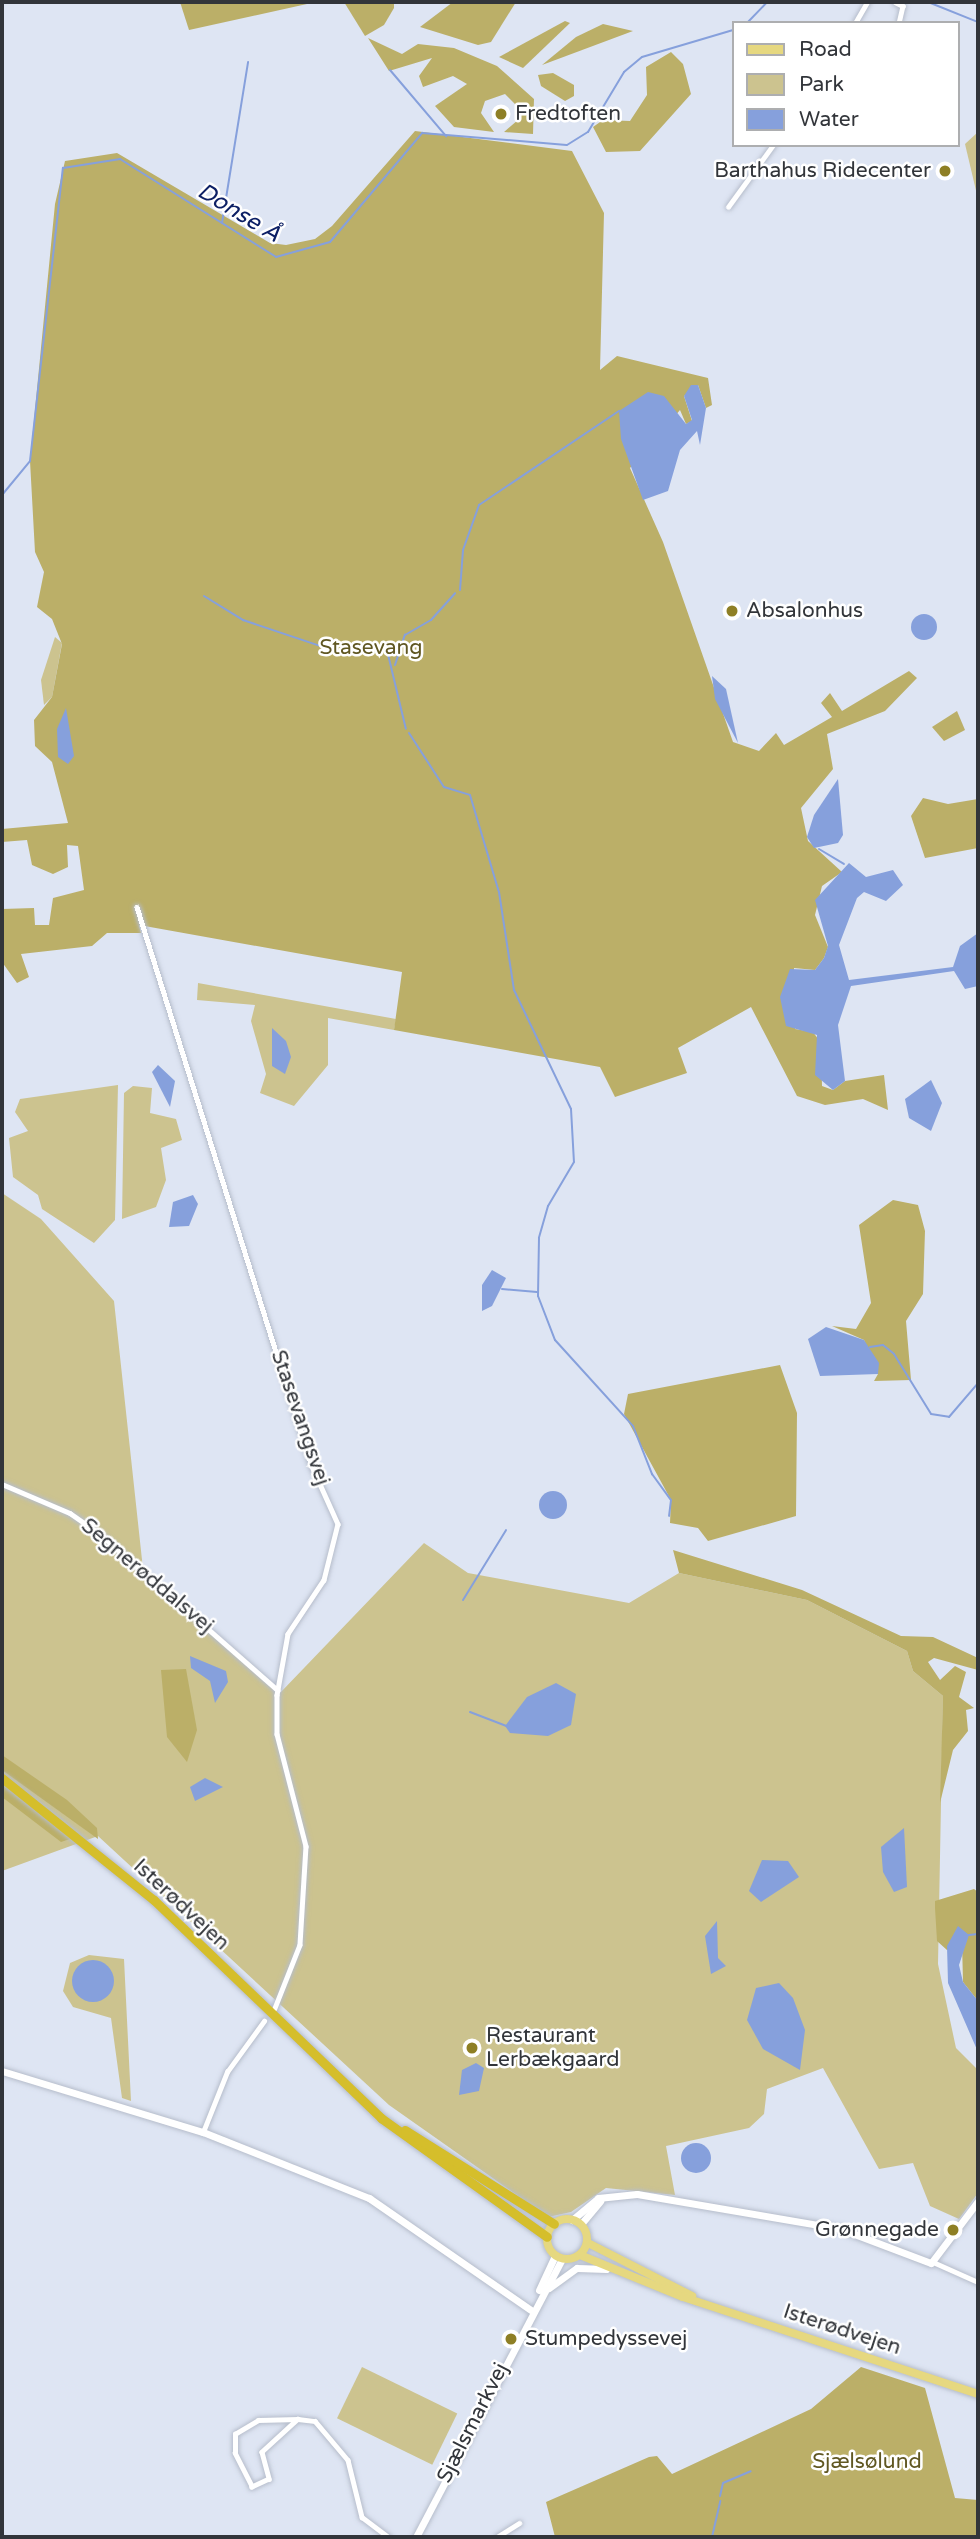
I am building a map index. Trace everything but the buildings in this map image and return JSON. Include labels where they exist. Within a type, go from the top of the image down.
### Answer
[{"type":"highway","name":"Isterødvejen","points":[[2,1778],[117,1868],[327,2068],[415,2144],[547,2237]]},
{"type":"highway","name":"Isterødvejen","points":[[327,2068],[437,2152],[554,2224]]},
{"type":"main road","points":[[572,2220],[581,2224],[588,2242],[580,2255],[559,2257],[547,2237],[554,2224],[572,2220]]},
{"type":"main road","name":"Isterødvejen","points":[[588,2242],[694,2298]]},
{"type":"main road","name":"Isterødvejen","points":[[580,2255],[657,2287],[978,2394]]},
{"type":"street","points":[[856,21],[867,2]]},
{"type":"street","points":[[895,2],[903,6],[899,21]]},
{"type":"street","points":[[728,206],[772,147]]},
{"type":"street","name":"Stasevangsvej","points":[[136,907],[311,1464],[338,1524],[324,1580],[288,1634],[278,1690],[277,1734],[306,1846],[300,1945],[275,2008]]},
{"type":"street","name":"Segnerøddalsvej","points":[[2,1484],[70,1513],[99,1533],[278,1690]]},
{"type":"street","points":[[203,2132],[227,2071],[264,2021]]},
{"type":"street","points":[[2,2071],[203,2132],[395,2211],[533,2307]]},
{"type":"street","points":[[581,2224],[593,2206],[615,2194]]},
{"type":"street","points":[[572,2220],[590,2202],[615,2194],[841,2229],[933,2262],[978,2282]]},
{"type":"street","points":[[933,2262],[978,2202]]},
{"type":"street","name":"Sjælsmarkvej","points":[[416,2537],[559,2257]]},
{"type":"street","name":"Sjælsmarkvej","points":[[533,2307],[562,2275],[586,2266],[657,2287]]},
{"type":"street","points":[[298,2419],[262,2452],[269,2479],[252,2487],[235,2453],[235,2434],[258,2420],[298,2419],[329,2430],[348,2460],[362,2517],[389,2537]]},
{"type":"street","points":[[497,2537],[519,2524]]},
{"type":"green space","points":[[180,2],[316,2],[189,30]]},
{"type":"green space","points":[[344,2],[394,2],[394,8],[384,25],[365,36]]},
{"type":"green space","points":[[453,2],[516,2],[491,42],[478,45],[420,27]]},
{"type":"green space","points":[[565,21],[570,23],[523,68],[499,57]]},
{"type":"green space","points":[[603,24],[633,31],[542,65],[576,37]]},
{"type":"green space","points":[[368,38],[402,54],[418,44],[454,48],[497,66],[534,99],[533,134],[504,132],[518,120],[519,108],[505,94],[485,101],[481,113],[494,132],[454,127],[435,106],[467,84],[453,76],[423,87],[419,76],[432,58],[389,71]]},
{"type":"green space","points":[[671,52],[683,64],[691,94],[640,151],[606,152],[593,127],[603,120],[630,121],[647,95],[646,67]]},
{"type":"green space","points":[[553,73],[574,85],[574,96],[565,101],[541,86],[538,75]]},
{"type":"green space","name":"Stasevang","points":[[415,131],[572,151],[604,213],[600,370],[617,356],[708,378],[712,405],[706,408],[698,385],[684,396],[692,421],[686,424],[680,410],[630,468],[663,542],[733,742],[759,751],[776,733],[784,745],[832,717],[821,703],[830,693],[842,711],[909,671],[917,678],[885,711],[827,734],[833,769],[801,808],[808,841],[842,872],[822,886],[815,915],[828,947],[824,958],[815,970],[794,968],[795,1029],[813,1032],[821,1043],[822,1086],[833,1090],[845,1081],[884,1075],[888,1110],[863,1099],[825,1105],[797,1096],[751,1007],[678,1048],[687,1073],[615,1097],[600,1067],[394,1030],[402,972],[139,925],[141,933],[107,933],[92,946],[21,954],[29,977],[17,983],[2,962],[2,909],[34,908],[35,925],[49,925],[53,898],[84,890],[78,846],[67,845],[68,867],[53,874],[32,865],[27,840],[2,842],[2,829],[68,823],[52,762],[35,746],[34,720],[52,697],[62,644],[52,619],[37,607],[44,572],[35,552],[30,461],[55,204],[65,161],[117,153],[270,243],[286,245],[315,239],[332,226]]},
{"type":"green space","points":[[978,132],[978,199],[965,144]]},
{"type":"green space","points":[[55,637],[62,643],[52,697],[44,705],[41,680]]},
{"type":"green space","points":[[957,711],[965,730],[944,741],[932,727]]},
{"type":"green space","points":[[923,798],[948,804],[978,799],[978,848],[925,858],[911,816]]},
{"type":"green space","points":[[198,983],[396,1019],[394,1030],[328,1018],[328,1065],[294,1106],[260,1093],[266,1074],[251,1021],[255,1005],[197,1000]]},
{"type":"green space","points":[[118,1085],[115,1220],[94,1243],[42,1209],[38,1195],[13,1177],[9,1138],[28,1131],[15,1112],[20,1099]]},
{"type":"green space","points":[[133,1086],[152,1088],[150,1113],[176,1119],[182,1140],[161,1148],[166,1180],[156,1207],[122,1219],[124,1093]]},
{"type":"green space","points":[[2,1193],[41,1219],[114,1301],[143,1569],[280,1693],[424,1543],[468,1573],[629,1603],[679,1573],[807,1600],[907,1651],[913,1671],[943,1696],[938,1964],[956,2048],[978,2070],[978,2193],[959,2219],[930,2206],[913,2163],[879,2169],[823,2068],[767,2089],[764,2114],[749,2128],[666,2146],[675,2195],[606,2188],[571,2212],[548,2217],[389,2105],[98,1836],[2,1871]]},
{"type":"green space","points":[[893,1200],[918,1205],[925,1231],[923,1294],[906,1321],[911,1380],[874,1381],[878,1374],[864,1340],[832,1326],[856,1329],[871,1303],[859,1225]]},
{"type":"green space","points":[[780,1365],[797,1413],[796,1516],[708,1541],[698,1528],[670,1523],[671,1500],[624,1414],[628,1394]]},
{"type":"green space","points":[[673,1550],[802,1590],[901,1636],[933,1637],[978,1658],[978,1670],[934,1658],[928,1662],[940,1680],[955,1666],[966,1672],[959,1697],[974,1708],[966,1710],[968,1731],[953,1750],[940,1803],[943,1696],[913,1671],[907,1651],[807,1600],[679,1573]]},
{"type":"green space","points":[[186,1669],[197,1730],[187,1762],[167,1737],[161,1670]]},
{"type":"green space","points":[[2,1755],[67,1800],[97,1828],[98,1839],[2,1770]]},
{"type":"green space","points":[[2,1784],[73,1838],[61,1842],[2,1797]]},
{"type":"green space","points":[[974,1889],[978,1892],[978,2001],[963,1982],[962,1943],[947,1950],[937,1941],[935,1908],[935,1901]]},
{"type":"green space","points":[[89,1955],[124,1959],[131,2101],[122,2098],[111,2018],[73,2007],[63,1991],[70,1963]]},
{"type":"green space","points":[[362,2367],[457,2413],[432,2465],[337,2418]]},
{"type":"green space","name":"Sjælsølund","points":[[861,2367],[925,2388],[955,2498],[978,2500],[978,2537],[555,2537],[546,2502],[649,2457],[657,2456],[672,2474],[811,2409]]},
{"type":"water","points":[[691,385],[698,385],[706,408],[700,445],[697,431],[680,450],[668,491],[643,500],[621,439],[619,411],[648,392],[664,396],[686,424],[692,420],[684,396]]},
{"type":"water","points":[[924,614],[933,618],[937,627],[933,636],[924,640],[915,636],[911,627],[915,618]]},
{"type":"water","points":[[712,676],[726,689],[738,743],[715,699]]},
{"type":"water","points":[[66,708],[74,756],[68,764],[58,757],[57,729]]},
{"type":"water","points":[[838,779],[843,835],[838,843],[814,848],[807,837],[814,815]]},
{"type":"water","points":[[849,863],[866,877],[893,870],[903,885],[886,901],[864,892],[857,898],[839,945],[849,980],[953,967],[960,946],[978,933],[978,986],[965,989],[954,971],[851,986],[838,1025],[845,1081],[833,1090],[815,1075],[817,1035],[786,1026],[780,997],[790,969],[815,970],[824,958],[828,946],[815,900]]},
{"type":"water","points":[[272,1028],[286,1041],[291,1057],[285,1074],[272,1066]]},
{"type":"water","points":[[158,1065],[175,1081],[170,1107],[152,1072]]},
{"type":"water","points":[[931,1080],[942,1103],[931,1131],[909,1118],[905,1099]]},
{"type":"water","points":[[193,1195],[198,1204],[189,1226],[169,1227],[173,1202]]},
{"type":"water","points":[[492,1270],[506,1278],[492,1306],[482,1311],[482,1285]]},
{"type":"water","points":[[826,1327],[864,1340],[879,1363],[878,1374],[820,1376],[808,1339]]},
{"type":"water","points":[[553,1491],[563,1495],[567,1505],[563,1515],[553,1519],[543,1515],[539,1505],[543,1495]]},
{"type":"water","points":[[190,1656],[226,1671],[228,1682],[215,1703],[210,1681],[191,1668]]},
{"type":"water","points":[[556,1683],[576,1694],[571,1725],[548,1736],[510,1733],[505,1726],[527,1697]]},
{"type":"water","points":[[205,1778],[223,1787],[195,1801],[190,1787]]},
{"type":"water","points":[[904,1828],[907,1887],[894,1892],[883,1872],[881,1847]]},
{"type":"water","points":[[762,1860],[788,1861],[799,1877],[761,1902],[749,1891]]},
{"type":"water","points":[[717,1921],[718,1958],[726,1966],[711,1974],[705,1936]]},
{"type":"water","points":[[958,1926],[969,1935],[959,1965],[963,1982],[978,2001],[978,2052],[948,1983],[947,1946]]},
{"type":"water","points":[[93,1960],[108,1966],[114,1981],[108,1996],[93,2002],[78,1996],[72,1981],[78,1966]]},
{"type":"water","points":[[779,1983],[793,1998],[805,2030],[800,2070],[763,2049],[747,2020],[756,1988]]},
{"type":"water","points":[[476,2063],[484,2068],[479,2091],[459,2095],[462,2070]]},
{"type":"water","points":[[696,2143],[702,2144],[710,2152],[710,2164],[702,2172],[696,2173],[690,2172],[682,2164],[681,2158],[682,2152],[690,2144]]},
{"type":"waterway","name":"Donse Å","points":[[749,21],[767,2]]},
{"type":"waterway","name":"Donse Å","points":[[928,2],[978,22]]},
{"type":"waterway","name":"Donse Å","points":[[2,495],[30,461],[63,168],[120,159],[276,257],[330,242],[422,133],[567,145],[588,132],[624,72],[642,57],[732,30]]},
{"type":"waterway","points":[[222,223],[248,62]]},
{"type":"waterway","points":[[390,70],[446,136]]},
{"type":"waterway","points":[[460,590],[463,550],[479,505],[619,411]]},
{"type":"waterway","points":[[395,665],[405,635],[431,620],[455,593]]},
{"type":"waterway","points":[[204,596],[243,620],[338,652],[386,646],[406,729]]},
{"type":"waterway","points":[[409,733],[444,787],[470,795],[499,892],[514,990],[571,1109],[574,1162],[548,1206],[539,1238],[538,1296],[555,1340],[633,1426],[652,1474],[671,1500],[669,1516]]},
{"type":"waterway","points":[[819,849],[844,864]]},
{"type":"waterway","points":[[502,1289],[537,1292]]},
{"type":"waterway","points":[[870,1347],[883,1345],[894,1354],[931,1414],[949,1417],[978,1383]]},
{"type":"waterway","points":[[463,1600],[506,1530]]},
{"type":"waterway","points":[[470,1712],[506,1726]]},
{"type":"waterway","points":[[969,1935],[978,1934]]},
{"type":"waterway","points":[[720,2496],[723,2483],[751,2471]]},
{"type":"waterway","points":[[712,2537],[720,2501]]},
{"type":"place","name":"Fredtoften","points":[[501,114]]},
{"type":"place","name":"Barthahus Ridecenter","points":[[945,171]]},
{"type":"place","name":"Absalonhus","points":[[732,611]]},
{"type":"place","name":"Restaurant Lerbækgaard","points":[[472,2048]]},
{"type":"place","name":"Grønnegade","points":[[953,2230]]},
{"type":"place","name":"Stumpedyssevej","points":[[511,2339]]}]
